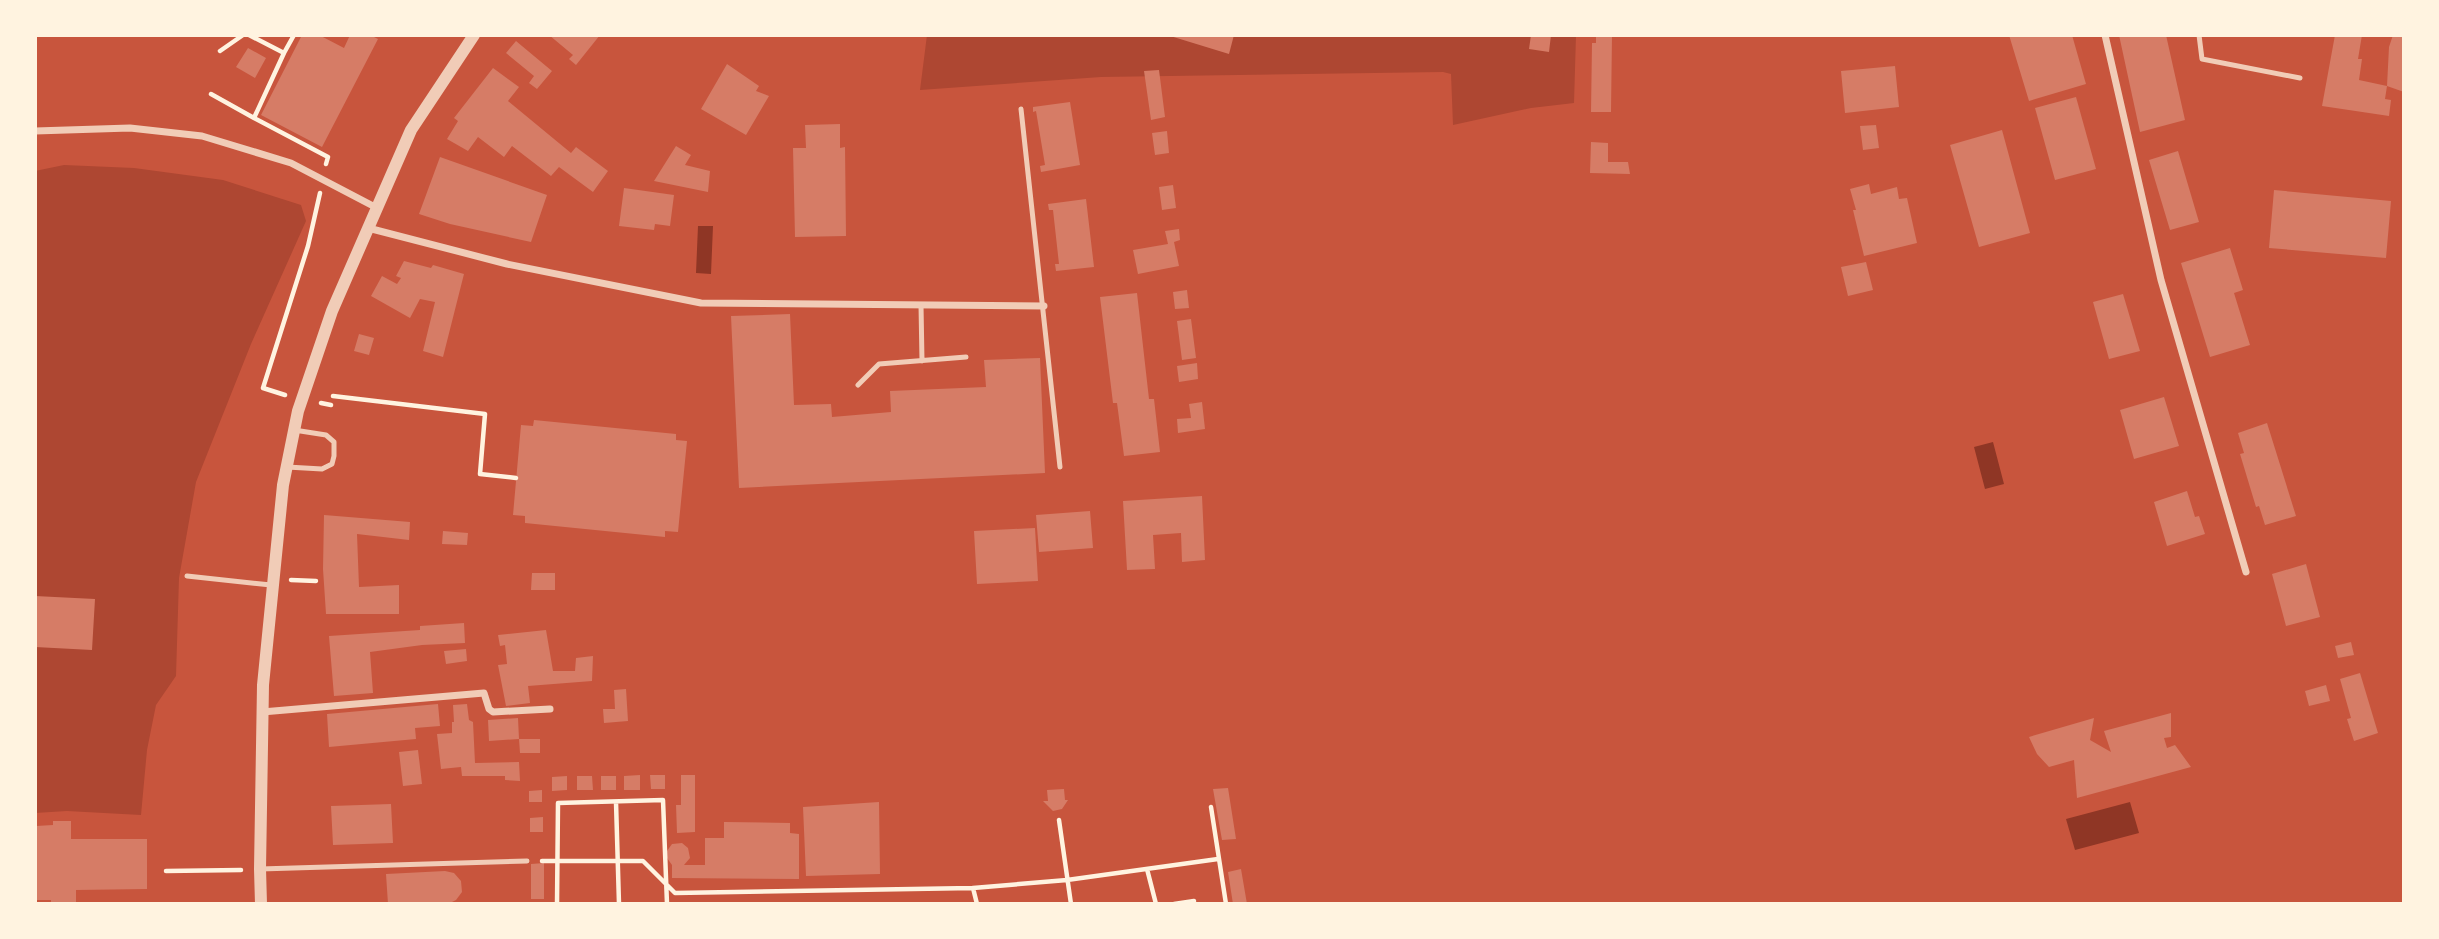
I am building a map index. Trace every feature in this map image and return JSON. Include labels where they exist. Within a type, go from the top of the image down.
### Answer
[{"type":"street","points":[[261,904],[262,712],[272,585],[287,467],[303,393],[315,357],[411,130],[474,35]]},
{"type":"street","points":[[2105,35],[2161,279],[2246,572]]},
{"type":"street","points":[[35,131],[130,128],[202,136],[291,163],[377,208]]},
{"type":"street","points":[[368,228],[507,264],[701,303],[1044,306]]},
{"type":"street","points":[[262,712],[484,693],[489,709],[493,712],[550,709]]},
{"type":"lane","points":[[2199,35],[2202,59],[2300,78]]},
{"type":"lane","points":[[1021,109],[1060,467]]},
{"type":"lane","points":[[921,305],[922,361]]},
{"type":"lane","points":[[858,385],[879,364],[966,357]]},
{"type":"lane","points":[[287,467],[322,469],[331,464],[334,456],[334,442],[326,435],[294,430]]},
{"type":"lane","points":[[187,576],[272,585]]},
{"type":"lane","points":[[260,869],[527,861]]},
{"type":"path","points":[[220,51],[243,35]]},
{"type":"path","points":[[249,35],[284,53]]},
{"type":"path","points":[[254,118],[294,35]]},
{"type":"path","points":[[211,94],[328,157],[308,246],[263,388],[283,394]]},
{"type":"path","points":[[333,396],[485,414],[480,474],[516,478]]},
{"type":"path","points":[[557,904],[558,803],[663,800],[667,904]]},
{"type":"path","points":[[616,802],[619,904]]},
{"type":"path","points":[[1212,807],[1226,904]]},
{"type":"path","points":[[1059,820],[1071,904]]},
{"type":"path","points":[[527,861],[643,861],[676,893],[973,888],[1067,880],[1218,859]]},
{"type":"path","points":[[166,871],[260,869]]},
{"type":"path","points":[[1147,869],[1156,904]]},
{"type":"path","points":[[973,888],[976,904]]},
{"type":"path","points":[[1174,904],[1194,901]]},
{"type":"shaded area","points":[[927,35],[1576,35],[1574,103],[1531,108],[1453,125],[1451,74],[1443,72],[1101,77],[920,90]]},
{"type":"shaded area","points":[[64,165],[134,168],[223,180],[301,205],[306,221],[251,344],[196,482],[179,578],[176,676],[156,705],[147,750],[141,815],[67,811],[35,813],[35,171]]},
{"type":"shaded area","points":[[698,226],[713,226],[711,274],[696,273]]},
{"type":"shaded area","points":[[1993,442],[2004,484],[1985,489],[1974,447]]},
{"type":"shaded area","points":[[2130,802],[2139,833],[2075,850],[2066,819]]},
{"type":"building","points":[[302,35],[319,35],[344,48],[350,35],[370,35],[378,39],[322,147],[261,115]]},
{"type":"building","points":[[549,35],[600,35],[576,65],[569,59],[573,55]]},
{"type":"building","points":[[1167,35],[1234,35],[1229,54]]},
{"type":"building","points":[[1531,35],[1551,35],[1549,52],[1529,49]]},
{"type":"building","points":[[1596,35],[1612,35],[1611,112],[1591,112],[1592,43],[1596,43]]},
{"type":"building","points":[[2009,35],[2072,35],[2086,84],[2029,101]]},
{"type":"building","points":[[2119,35],[2166,35],[2185,120],[2140,132]]},
{"type":"building","points":[[2335,35],[2362,35],[2358,59],[2362,59],[2359,80],[2387,86],[2385,99],[2391,100],[2389,116],[2322,106]]},
{"type":"building","points":[[2393,35],[2404,35],[2404,92],[2387,86],[2389,47]]},
{"type":"building","points":[[516,41],[552,71],[537,89],[529,83],[534,76],[506,53]]},
{"type":"building","points":[[248,48],[266,58],[255,78],[236,67]]},
{"type":"building","points":[[727,64],[759,86],[756,91],[769,96],[746,135],[701,109]]},
{"type":"building","points":[[1895,66],[1899,107],[1845,113],[1841,71]]},
{"type":"building","points":[[493,68],[519,87],[508,101],[571,153],[576,147],[608,171],[593,192],[559,167],[551,176],[512,146],[504,157],[478,137],[468,151],[447,139],[458,121],[454,118]]},
{"type":"building","points":[[1159,70],[1165,117],[1151,120],[1144,71]]},
{"type":"building","points":[[2076,97],[2096,169],[2055,180],[2035,108]]},
{"type":"building","points":[[1070,102],[1080,165],[1041,172],[1040,166],[1045,165],[1036,111],[1033,112],[1033,107]]},
{"type":"building","points":[[840,124],[840,148],[845,147],[846,236],[795,237],[793,148],[806,148],[805,125]]},
{"type":"building","points":[[1876,125],[1879,148],[1863,150],[1860,126]]},
{"type":"building","points":[[2002,130],[2030,233],[1979,247],[1950,145]]},
{"type":"building","points":[[1167,131],[1169,153],[1155,155],[1152,133]]},
{"type":"building","points":[[1591,142],[1608,143],[1608,162],[1628,162],[1630,174],[1590,173]]},
{"type":"building","points":[[676,146],[691,155],[685,165],[710,171],[708,192],[654,181]]},
{"type":"building","points":[[2178,151],[2199,222],[2170,230],[2149,160]]},
{"type":"building","points":[[440,157],[547,195],[531,242],[450,224],[419,214]]},
{"type":"building","points":[[1869,184],[1871,194],[1897,187],[1899,199],[1907,198],[1917,243],[1864,256],[1850,189]]},
{"type":"building","points":[[1173,185],[1176,208],[1162,210],[1159,187]]},
{"type":"building","points":[[624,188],[674,195],[670,226],[655,224],[654,230],[619,226]]},
{"type":"building","points":[[2274,190],[2391,201],[2386,258],[2269,248]]},
{"type":"building","points":[[1086,199],[1094,267],[1056,271],[1055,264],[1059,264],[1053,210],[1049,210],[1048,204]]},
{"type":"building","points":[[1179,229],[1180,240],[1174,242],[1179,266],[1138,274],[1133,250],[1168,244],[1165,231]]},
{"type":"building","points":[[2230,248],[2243,290],[2234,293],[2250,345],[2210,357],[2181,263]]},
{"type":"building","points":[[404,261],[431,268],[433,265],[464,274],[443,357],[423,351],[435,302],[420,299],[410,318],[371,296],[382,276],[397,284],[401,278],[396,276]]},
{"type":"building","points":[[1866,262],[1873,290],[1848,296],[1841,267]]},
{"type":"building","points":[[1187,290],[1189,308],[1175,309],[1173,292]]},
{"type":"building","points":[[1137,293],[1149,399],[1154,399],[1160,452],[1124,456],[1117,403],[1113,403],[1100,297]]},
{"type":"building","points":[[2123,294],[2140,351],[2109,359],[2093,302]]},
{"type":"building","points":[[790,314],[794,405],[831,404],[832,417],[891,412],[890,391],[986,387],[984,360],[1040,358],[1045,473],[739,488],[731,316]]},
{"type":"building","points":[[1191,319],[1196,358],[1182,360],[1177,321]]},
{"type":"building","points":[[359,334],[374,338],[369,355],[354,351]]},
{"type":"building","points":[[1197,363],[1198,379],[1179,382],[1177,366]]},
{"type":"building","points":[[2164,397],[2179,446],[2134,459],[2120,410]]},
{"type":"building","points":[[1202,402],[1205,429],[1178,433],[1177,419],[1191,418],[1189,404]]},
{"type":"building","points":[[534,420],[676,434],[676,440],[687,441],[678,532],[665,531],[665,537],[525,523],[525,516],[513,515],[521,425],[533,426]]},
{"type":"building","points":[[2267,423],[2296,516],[2265,525],[2259,506],[2256,507],[2240,454],[2244,453],[2238,433]]},
{"type":"building","points":[[2187,491],[2195,517],[2199,516],[2205,534],[2167,546],[2154,502]]},
{"type":"building","points":[[1202,496],[1205,560],[1182,562],[1181,533],[1153,535],[1155,569],[1127,570],[1123,501]]},
{"type":"building","points":[[1090,511],[1093,548],[1039,552],[1036,515]]},
{"type":"building","points":[[324,515],[410,522],[409,540],[357,534],[359,587],[399,585],[399,614],[326,614]]},
{"type":"building","points":[[1035,528],[1038,581],[977,584],[974,531]]},
{"type":"building","points":[[443,531],[468,533],[467,545],[442,544]]},
{"type":"building","points":[[2306,564],[2320,617],[2286,626],[2272,574]]},
{"type":"building","points":[[532,573],[555,573],[555,590],[531,590]]},
{"type":"building","points":[[35,596],[95,599],[92,650],[35,647]]},
{"type":"building","points":[[464,623],[465,643],[370,652],[373,693],[334,696],[329,636],[420,630],[420,626]]},
{"type":"building","points":[[546,630],[553,671],[575,671],[576,658],[593,656],[592,681],[528,686],[530,703],[506,706],[498,665],[507,664],[505,645],[500,646],[498,635]]},
{"type":"building","points":[[2351,642],[2354,655],[2338,658],[2335,646]]},
{"type":"building","points":[[466,649],[467,661],[446,664],[444,651]]},
{"type":"building","points":[[2360,673],[2378,733],[2354,741],[2347,719],[2351,718],[2340,679]]},
{"type":"building","points":[[2326,685],[2330,701],[2309,706],[2305,691]]},
{"type":"building","points":[[626,689],[628,721],[604,723],[603,709],[615,709],[614,690]]},
{"type":"building","points":[[438,704],[440,726],[415,728],[416,739],[329,747],[327,714]]},
{"type":"building","points":[[467,704],[469,720],[473,722],[475,763],[519,762],[520,781],[505,780],[505,776],[462,776],[461,767],[441,769],[437,734],[452,733],[453,705]]},
{"type":"building","points":[[2171,713],[2171,737],[2164,738],[2167,748],[2175,745],[2191,767],[2077,798],[2074,760],[2049,767],[2037,754],[2029,737],[2094,718],[2090,740],[2111,752],[2104,731]]},
{"type":"building","points":[[518,718],[519,739],[489,741],[488,720]]},
{"type":"building","points":[[519,739],[540,739],[540,753],[520,753]]},
{"type":"building","points":[[418,750],[422,784],[403,786],[399,752]]},
{"type":"building","points":[[640,775],[640,790],[624,790],[624,776]]},
{"type":"building","points":[[650,775],[665,775],[665,789],[651,789]]},
{"type":"building","points":[[681,775],[695,775],[695,832],[677,833],[676,805],[681,805]]},
{"type":"building","points":[[567,776],[567,790],[552,791],[552,777]]},
{"type":"building","points":[[577,776],[592,776],[593,790],[577,790]]},
{"type":"building","points":[[601,776],[616,776],[616,790],[601,790]]},
{"type":"building","points":[[1228,788],[1236,839],[1222,840],[1213,789]]},
{"type":"building","points":[[1064,789],[1065,800],[1068,800],[1062,809],[1053,811],[1043,801],[1048,801],[1047,790]]},
{"type":"building","points":[[542,790],[542,802],[529,802],[529,791]]},
{"type":"building","points":[[879,802],[880,874],[806,876],[803,807]]},
{"type":"building","points":[[391,804],[393,843],[333,845],[331,806]]},
{"type":"building","points":[[543,817],[543,832],[530,832],[530,818]]},
{"type":"building","points":[[53,821],[71,821],[71,839],[147,839],[147,889],[76,890],[76,904],[51,904],[51,900],[35,900],[36,826],[53,825]]},
{"type":"building","points":[[724,822],[790,823],[790,833],[799,834],[799,879],[672,878],[672,865],[667,858],[667,851],[672,844],[682,843],[688,848],[690,858],[684,865],[705,865],[705,838],[724,838]]},
{"type":"building","points":[[544,863],[544,899],[531,899],[531,864]]},
{"type":"building","points":[[1241,869],[1247,904],[1233,904],[1228,872]]},
{"type":"building","points":[[445,871],[454,873],[461,881],[462,892],[456,900],[448,904],[388,904],[386,874]]}]
